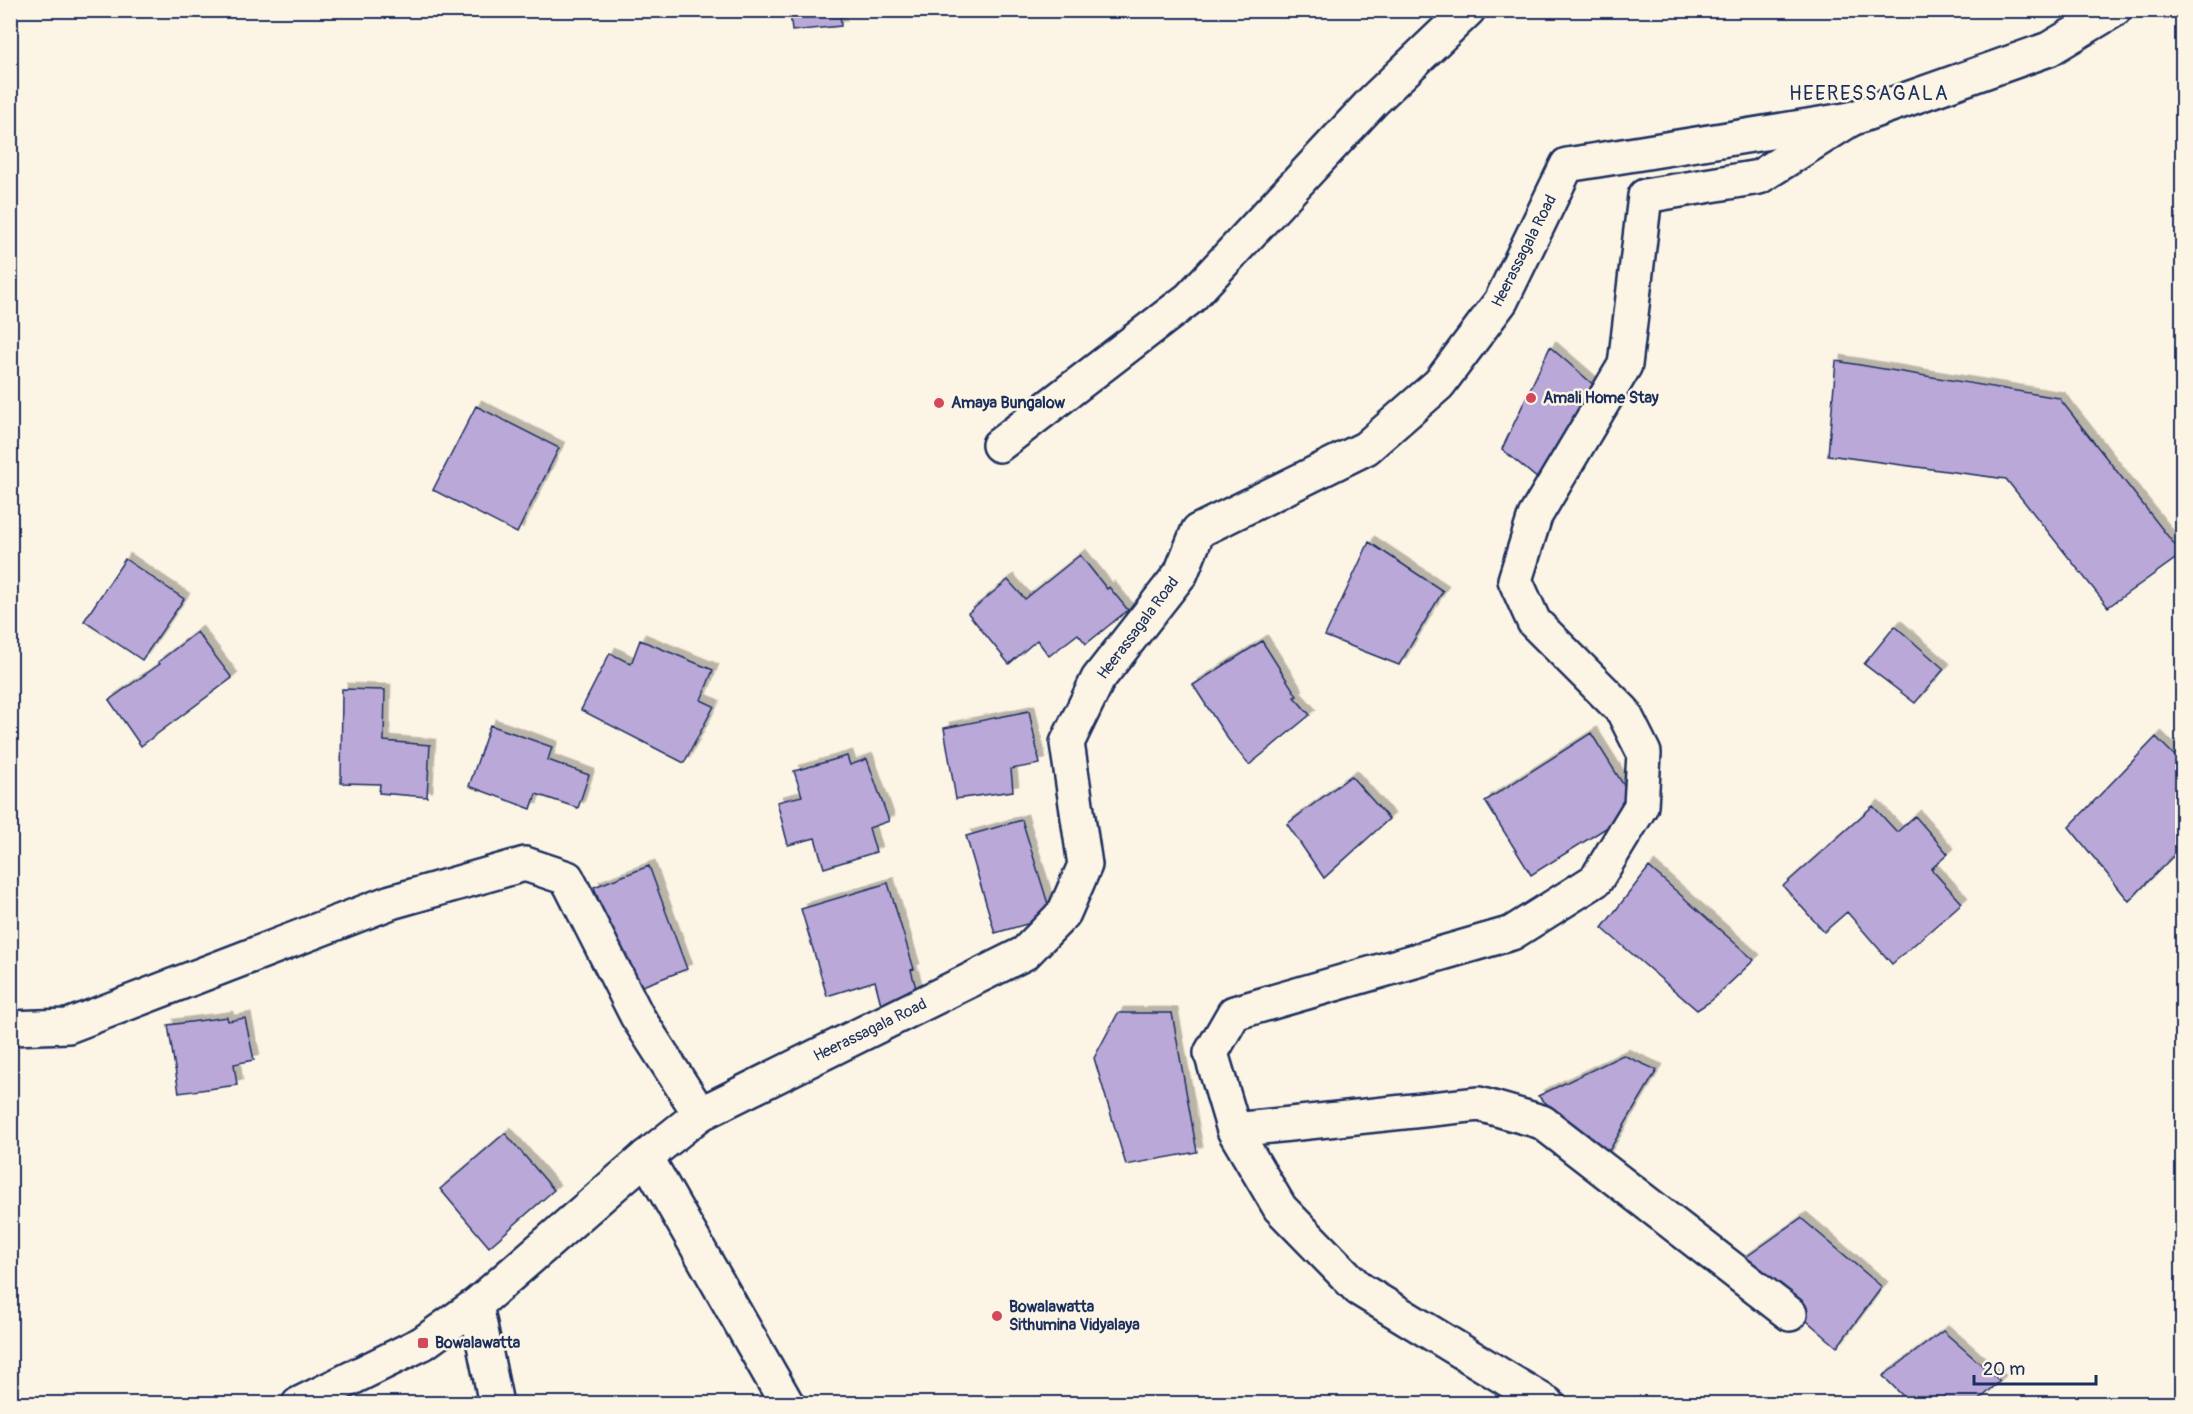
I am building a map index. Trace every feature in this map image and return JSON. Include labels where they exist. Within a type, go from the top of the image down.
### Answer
[{"type":"street","points":[[999,445],[1190,298],[1373,100],[1468,10]]},
{"type":"street","name":"Heerassagala Road","points":[[299,1404],[423,1343],[476,1305],[646,1157],[700,1114],[1025,953],[1064,913],[1085,865],[1067,743],[1098,680],[1181,573],[1198,531],[1366,448],[1439,384],[1501,301],[1567,165],[1851,119],[2049,49],[2114,10]]},
{"type":"street","points":[[1548,1404],[1359,1288],[1280,1208],[1234,1130],[1211,1053],[1234,1013],[1512,933],[1596,880],[1641,806],[1644,753],[1623,711],[1534,622],[1524,601],[1515,580],[1535,516],[1625,365],[1645,195],[1759,177],[1851,119]]},
{"type":"street","points":[[10,1028],[68,1026],[391,902],[525,864],[567,878],[637,1016],[700,1114]]},
{"type":"street","points":[[1234,1130],[1479,1104],[1542,1122],[1790,1314]]},
{"type":"street","points":[[646,1157],[787,1404]]},
{"type":"street","points":[[476,1305],[496,1404]]},
{"type":"building","points":[[790,10],[840,10],[841,26],[792,31]]},
{"type":"building","points":[[1550,347],[1596,387],[1544,484],[1502,449]]},
{"type":"building","points":[[1836,361],[2059,398],[2182,554],[2108,607],[2006,479],[1828,455]]},
{"type":"building","points":[[476,406],[559,448],[517,533],[433,490]]},
{"type":"building","points":[[1369,542],[1443,591],[1399,665],[1325,636]]},
{"type":"building","points":[[1080,555],[1107,589],[1109,587],[1128,610],[1086,644],[1078,634],[1049,656],[1037,640],[1009,664],[968,613],[1008,580],[1025,599]]},
{"type":"building","points":[[125,559],[184,599],[142,660],[84,621]]},
{"type":"building","points":[[1895,626],[1944,669],[1915,703],[1864,664]]},
{"type":"building","points":[[197,632],[232,678],[141,746],[109,700],[160,664],[158,662]]},
{"type":"building","points":[[640,640],[713,670],[701,700],[714,706],[684,763],[581,710],[610,653],[631,664]]},
{"type":"building","points":[[1262,641],[1297,696],[1294,697],[1310,715],[1249,765],[1228,739],[1193,685]]},
{"type":"building","points":[[342,689],[385,690],[384,741],[430,745],[427,797],[379,793],[380,784],[341,783]]},
{"type":"building","points":[[1029,711],[1040,764],[1011,769],[1013,791],[956,799],[944,728]]},
{"type":"building","points":[[490,725],[552,747],[548,760],[589,775],[578,808],[536,794],[531,809],[469,786]]},
{"type":"building","points":[[1591,733],[1638,808],[1531,875],[1485,801]]},
{"type":"building","points":[[2156,737],[2182,763],[2182,847],[2129,901],[2069,827]]},
{"type":"building","points":[[847,756],[850,765],[867,759],[889,821],[869,828],[876,852],[824,868],[815,838],[788,845],[777,802],[802,796],[794,771]]},
{"type":"building","points":[[1351,776],[1389,819],[1324,878],[1287,824]]},
{"type":"building","points":[[1873,806],[1897,832],[1915,816],[1948,854],[1931,869],[1962,903],[1892,964],[1847,912],[1824,932],[1783,886]]},
{"type":"building","points":[[1022,820],[1052,917],[995,933],[966,836]]},
{"type":"building","points":[[649,866],[687,969],[632,990],[594,887]]},
{"type":"building","points":[[1649,867],[1754,960],[1711,1001],[1697,1010],[1602,928]]},
{"type":"building","points":[[888,883],[914,969],[911,970],[919,999],[882,1008],[875,981],[827,996],[801,909]]},
{"type":"building","points":[[1118,1013],[1172,1013],[1197,1152],[1126,1165],[1094,1058]]},
{"type":"building","points":[[227,1017],[228,1021],[245,1018],[254,1060],[234,1064],[237,1085],[179,1093],[168,1025]]},
{"type":"building","points":[[1623,1055],[1657,1070],[1606,1156],[1538,1096]]},
{"type":"building","points":[[505,1133],[554,1190],[489,1247],[440,1189]]},
{"type":"building","points":[[1801,1218],[1882,1287],[1837,1347],[1739,1262]]},
{"type":"building","points":[[1943,1331],[2000,1381],[1975,1404],[1911,1404],[1883,1376]]},
{"type":"place","name":"Amali Home Stay","points":[[1531,398]]},
{"type":"place","name":"Amaya Bungalow","points":[[939,403]]},
{"type":"place","name":"Bowalawatta Sithumina Vidyalaya","points":[[997,1316]]},
{"type":"place","name":"Bowalawatta","points":[[423,1343]]},
{"type":"district","name":"HEERESSAGALA","points":[[1869,93]]}]
